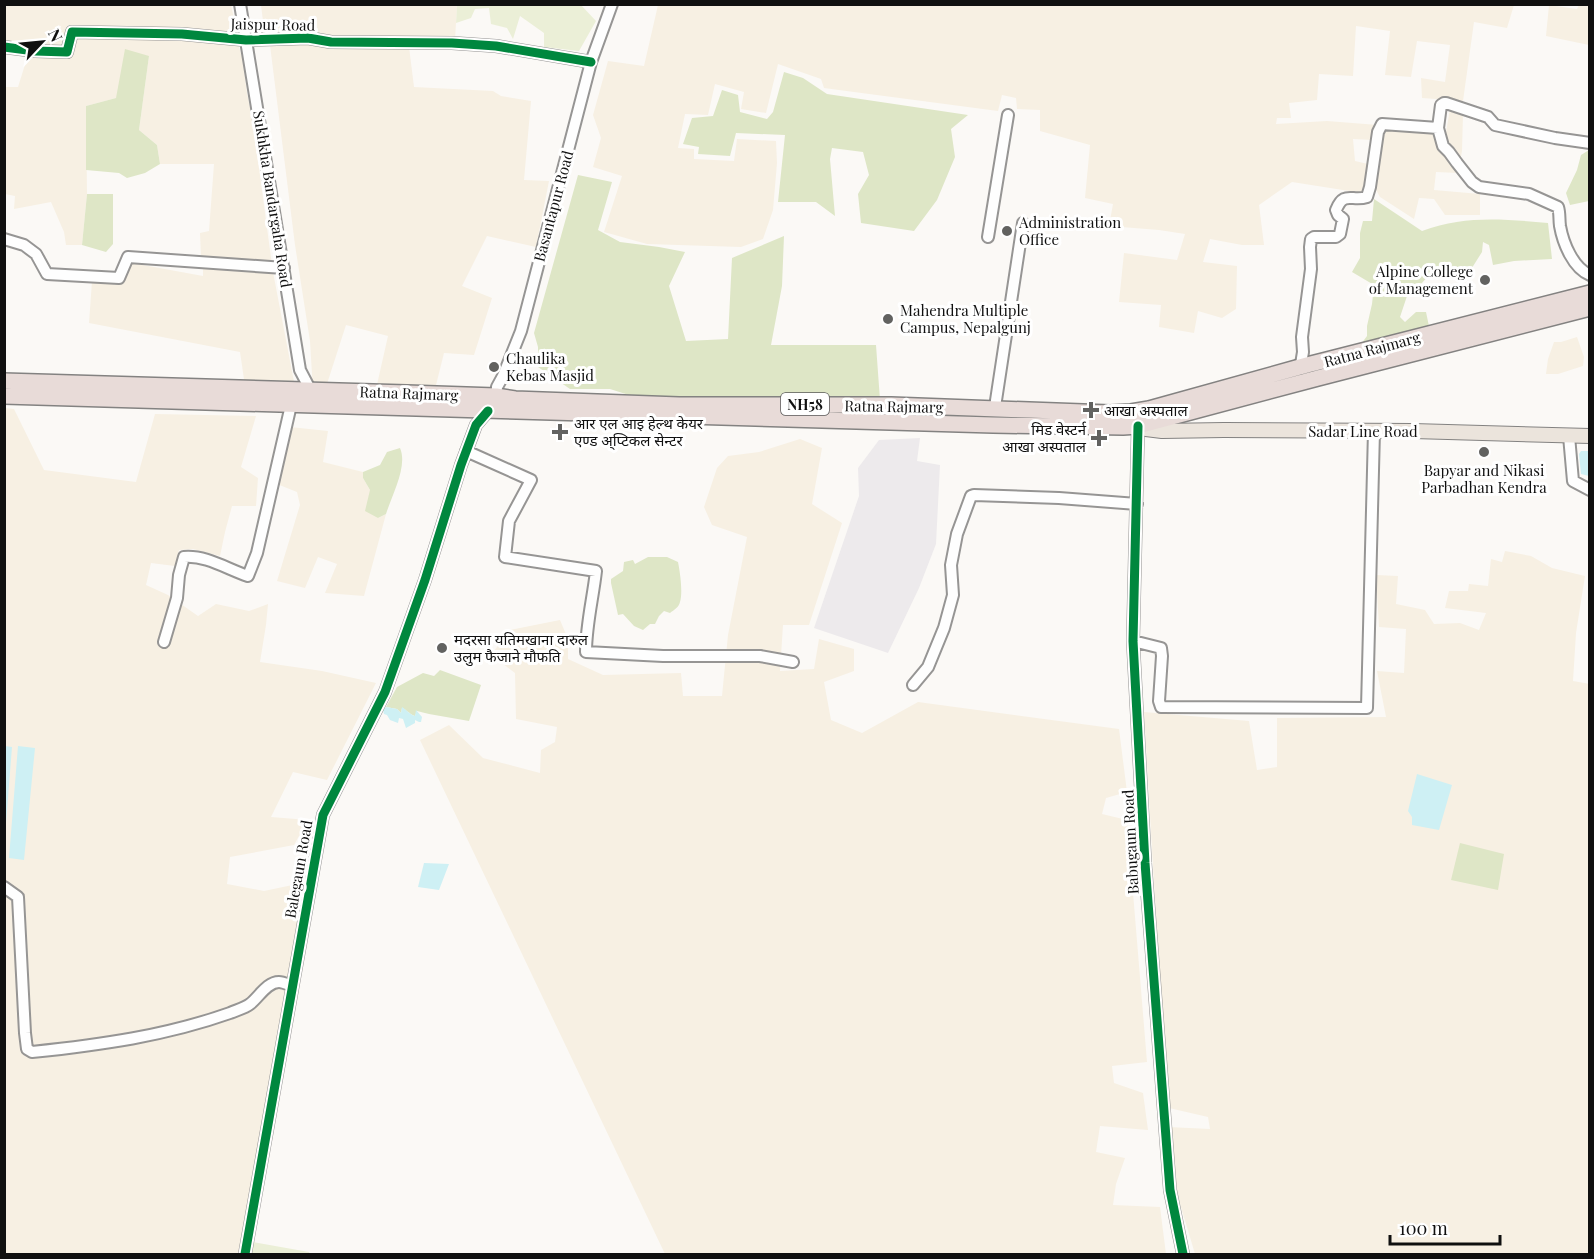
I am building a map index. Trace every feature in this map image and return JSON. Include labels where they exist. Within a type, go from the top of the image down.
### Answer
[{"type":"highway","name":"Ratna Rajmarg","points":[[4,396],[291,405],[492,404],[515,399],[679,405],[891,405],[1131,412],[1590,293]]},
{"type":"highway","name":"Ratna Rajmarg","points":[[4,381],[311,391],[492,404],[1004,425],[1123,427],[1138,426],[1590,308]]},
{"type":"main road","name":"Sadar Line Road","points":[[1138,426],[1162,431],[1374,431],[1590,436]]},
{"type":"street","name":"Sukhkha Bandargaha Road","points":[[240,4],[300,370],[311,391]]},
{"type":"street","name":"Basantapur Road","points":[[492,404],[496,387],[503,376],[521,331],[591,62],[612,4]]},
{"type":"street","name":"Jaispur Road","points":[[4,47],[67,52],[72,32],[182,34],[246,40],[308,38],[331,42],[485,45],[591,62]]},
{"type":"street","points":[[1590,142],[1555,138],[1495,125],[1488,117],[1446,103],[1442,105],[1438,128],[1443,146],[1472,182],[1479,187],[1530,194],[1558,207],[1564,243],[1583,273],[1590,276]]},
{"type":"street","points":[[988,237],[1008,115]]},
{"type":"street","points":[[1307,365],[1302,364],[1302,337],[1311,269],[1311,239],[1336,237],[1340,234],[1343,219],[1336,213],[1336,210],[1341,200],[1367,197],[1378,132],[1382,124],[1438,128]]},
{"type":"street","points":[[1000,408],[994,407],[1023,223]]},
{"type":"street","points":[[4,239],[24,245],[36,254],[46,274],[119,278],[128,257],[284,268]]},
{"type":"street","name":"Balegaun Road","points":[[245,1254],[323,815],[384,692],[425,580],[466,451],[476,425],[492,404]]},
{"type":"street","points":[[164,642],[177,598],[179,575],[184,557],[190,556],[217,563],[248,576],[257,553],[291,405]]},
{"type":"street","name":"Babugaun Road","points":[[1138,426],[1133,640],[1145,863],[1170,1190],[1183,1254]]},
{"type":"street","points":[[1133,640],[1161,648],[1159,701],[1161,707],[1367,708],[1374,431]]},
{"type":"street","points":[[1569,436],[1573,481],[1590,490]]},
{"type":"street","points":[[466,451],[531,480],[509,521],[505,557],[596,571],[586,633],[586,652],[663,656],[760,656],[793,662]]},
{"type":"street","points":[[913,685],[928,667],[944,628],[953,595],[951,566],[957,534],[971,496],[1137,504]]},
{"type":"street","points":[[4,887],[18,897],[25,1034],[27,1049],[32,1052],[135,1039],[178,1029],[219,1017],[248,1005],[270,985],[279,982],[292,986]]},
{"type":"shaded area","points":[[5,4],[231,5],[238,37],[73,29],[64,45],[55,47],[5,43]]},
{"type":"shaded area","points":[[261,5],[457,5],[455,40],[353,39],[319,33],[275,34],[264,29]]},
{"type":"shaded area","points":[[658,5],[1514,5],[1507,28],[1474,22],[1463,101],[1422,98],[1421,78],[1445,82],[1450,45],[1417,41],[1411,77],[1385,75],[1390,31],[1356,26],[1353,76],[1319,74],[1317,100],[1289,103],[1291,118],[1277,118],[1276,124],[1327,121],[1378,125],[1373,140],[1353,139],[1355,161],[1368,164],[1362,193],[1292,182],[1259,205],[1264,245],[1242,245],[1210,239],[1203,262],[1237,266],[1236,309],[1222,318],[1198,311],[1194,333],[1159,327],[1161,305],[1119,302],[1124,253],[1177,260],[1185,234],[1109,226],[1113,204],[1085,198],[1090,145],[1040,131],[1040,110],[1017,109],[1016,98],[1002,95],[998,111],[824,88],[821,79],[778,64],[766,113],[741,109],[744,92],[715,84],[708,115],[685,114],[678,148],[694,149],[694,159],[734,161],[737,139],[776,141],[777,163],[773,210],[763,239],[741,247],[647,244],[604,232],[622,176],[593,167],[601,138],[593,115],[608,61],[644,66]]},
{"type":"shaded area","points":[[1549,5],[1577,9],[1579,5],[1589,5],[1589,45],[1546,36]]},
{"type":"shaded area","points":[[79,36],[197,38],[238,44],[253,123],[272,265],[201,257],[200,233],[209,231],[214,164],[160,164],[157,145],[139,130],[149,56],[116,98],[86,106],[87,194],[82,245],[66,245],[64,232],[51,202],[14,209],[15,196],[5,194],[4,87],[18,87],[28,55],[65,56],[74,39]]},
{"type":"shaded area","points":[[282,42],[409,47],[414,87],[493,91],[501,96],[531,101],[524,180],[549,181],[536,247],[487,236],[462,286],[492,298],[474,355],[444,353],[436,385],[376,389],[388,336],[346,325],[326,387],[313,391],[310,341],[295,245],[270,45]]},
{"type":"shaded area","points":[[1450,109],[1463,114],[1462,151],[1458,173],[1436,172],[1434,190],[1480,194],[1480,215],[1445,215],[1434,199],[1419,198],[1414,219],[1380,197],[1375,188],[1384,128],[1429,133],[1446,132]]},
{"type":"shaded area","points":[[132,263],[203,276],[203,265],[273,272],[295,387],[245,386],[240,352],[89,323],[92,281],[124,281]]},
{"type":"shaded area","points":[[1577,337],[1584,357],[1583,366],[1558,374],[1546,374],[1554,342]]},
{"type":"shaded area","points":[[5,408],[14,409],[44,470],[136,482],[155,414],[256,416],[241,467],[258,478],[256,506],[232,506],[220,556],[193,549],[179,550],[175,566],[151,563],[146,585],[168,595],[198,616],[216,604],[249,611],[268,604],[260,662],[322,671],[376,683],[327,780],[293,772],[271,817],[308,820],[294,845],[230,857],[227,884],[264,891],[302,883],[288,979],[247,1002],[187,1024],[80,1044],[29,1047],[21,895],[5,883]]},
{"type":"shaded area","points":[[290,427],[328,431],[323,462],[363,472],[363,478],[370,490],[378,518],[386,514],[364,596],[325,593],[337,564],[318,557],[305,588],[277,581],[300,505],[297,492],[277,484]]},
{"type":"shaded area","points":[[920,438],[917,461],[940,465],[936,544],[919,588],[888,653],[814,628],[859,496],[858,468],[879,440]]},
{"type":"shaded area","points":[[800,439],[822,448],[812,504],[842,523],[809,625],[783,625],[780,671],[814,669],[819,639],[854,649],[854,671],[824,682],[831,720],[862,733],[918,702],[1119,729],[1127,792],[1106,798],[1102,814],[1127,820],[1147,1062],[1112,1066],[1114,1083],[1143,1093],[1148,1130],[1100,1126],[1096,1152],[1125,1158],[1116,1184],[1113,1205],[1160,1207],[1166,1254],[665,1254],[420,740],[449,725],[483,758],[540,773],[541,750],[555,742],[557,727],[516,719],[515,673],[491,655],[510,630],[560,620],[568,639],[568,659],[603,675],[681,673],[683,696],[722,696],[728,635],[747,537],[712,525],[704,507],[717,468],[728,456],[759,452]]},
{"type":"shaded area","points":[[1505,551],[1531,556],[1552,568],[1585,576],[1576,633],[1573,681],[1590,684],[1589,1254],[1195,1254],[1175,1187],[1168,1127],[1210,1129],[1208,1117],[1169,1108],[1144,712],[1249,721],[1257,770],[1277,767],[1277,718],[1386,717],[1377,671],[1404,673],[1406,629],[1379,627],[1376,575],[1398,576],[1396,604],[1425,610],[1434,624],[1460,623],[1479,630],[1486,613],[1445,608],[1449,591],[1468,591],[1469,584],[1488,586],[1491,559],[1502,562]]},
{"type":"shaded area","points":[[4,892],[16,907],[29,1056],[167,1037],[246,1013],[273,990],[281,985],[287,987],[241,1254],[5,1254]]},
{"type":"green space","points":[[457,5],[581,5],[596,21],[579,51],[544,47],[544,33],[520,16],[513,39],[507,28],[491,24],[489,8],[475,9],[471,18],[456,23]]},
{"type":"green space","points":[[125,49],[149,56],[139,130],[157,145],[160,164],[145,173],[127,178],[119,173],[86,170],[86,106],[116,98]]},
{"type":"green space","points":[[784,72],[803,78],[827,94],[968,115],[951,129],[955,157],[937,200],[914,231],[861,223],[858,194],[869,175],[863,152],[832,148],[830,159],[835,216],[816,202],[778,202],[785,135],[736,133],[730,156],[698,154],[699,147],[683,144],[692,118],[713,116],[722,90],[738,95],[740,112],[767,119],[773,112]]},
{"type":"green space","points":[[1589,150],[1589,201],[1570,205],[1566,193],[1581,155]]},
{"type":"green space","points":[[578,175],[612,182],[598,230],[620,242],[685,252],[669,286],[686,341],[728,339],[732,258],[784,236],[782,286],[771,345],[876,345],[880,400],[632,396],[610,389],[570,389],[538,367],[538,347],[534,333]]},
{"type":"green space","points":[[87,194],[113,194],[113,244],[106,252],[82,245]]},
{"type":"green space","points":[[1374,199],[1422,231],[1469,220],[1548,223],[1552,259],[1514,261],[1493,265],[1489,245],[1483,242],[1482,252],[1470,271],[1431,273],[1421,284],[1410,287],[1400,317],[1405,322],[1416,312],[1426,312],[1430,331],[1358,348],[1367,336],[1374,285],[1352,272],[1360,258],[1360,233],[1363,221],[1372,221]]},
{"type":"green space","points":[[400,448],[401,472],[386,514],[378,518],[365,511],[370,490],[363,478],[363,472],[380,465],[387,452]]},
{"type":"green space","points":[[648,557],[667,557],[678,562],[681,593],[676,608],[670,613],[664,611],[655,624],[650,624],[643,630],[634,626],[623,614],[618,615],[611,579],[623,571],[624,562],[633,560],[635,564]]},
{"type":"green space","points":[[440,670],[481,685],[469,721],[417,711],[415,716],[402,708],[401,713],[397,709],[386,707],[397,687],[423,673],[434,676]]},
{"type":"green space","points":[[1460,843],[1504,854],[1498,890],[1451,880]]},
{"type":"green space","points":[[253,1242],[309,1252],[310,1254],[250,1254]]},
{"type":"water","points":[[1581,451],[1589,451],[1589,476],[1581,474],[1579,454]]},
{"type":"water","points":[[386,707],[397,709],[401,713],[402,707],[415,716],[416,710],[422,717],[421,722],[415,720],[415,723],[406,728],[403,719],[399,718],[398,723],[390,720],[384,714],[383,710]]},
{"type":"water","points":[[4,746],[12,747],[5,836]]},
{"type":"water","points":[[18,746],[35,748],[24,860],[9,858]]},
{"type":"water","points":[[1417,774],[1452,785],[1439,830],[1412,825],[1412,817],[1408,811]]},
{"type":"water","points":[[424,863],[449,864],[439,890],[418,887]]},
{"type":"cycle path","points":[[4,47],[67,52],[72,32],[182,34],[246,40],[308,38],[331,42],[452,43],[496,46],[591,62]]},
{"type":"cycle path","points":[[245,1254],[323,815],[385,692],[425,580],[461,465],[476,425],[488,411]]},
{"type":"cycle path","points":[[1138,426],[1133,641],[1145,863],[1170,1190],[1183,1254]]},
{"type":"place","name":"Administration Office","points":[[1007,231]]},
{"type":"place","name":"Alpine College of Management","points":[[1485,280]]},
{"type":"place","name":"Mahendra Multiple Campus, Nepalgunj","points":[[888,319]]},
{"type":"place","name":"Chaulika Kebas Masjid","points":[[494,367]]},
{"type":"place","name":"आखा अस्पताल","points":[[1091,410]]},
{"type":"place","name":"आर एल आइ हेल्थ केयर एण्ड अ्प्टिकल सेन्टर","points":[[560,432]]},
{"type":"place","name":"मिड वेस्टर्न आखा अस्पताल","points":[[1099,438]]},
{"type":"place","name":"Bapyar and Nikasi Parbadhan Kendra","points":[[1484,452]]},
{"type":"place","name":"मदरसा यतिमखाना दारुल उलुम फैजाने माैफति","points":[[442,648]]}]
